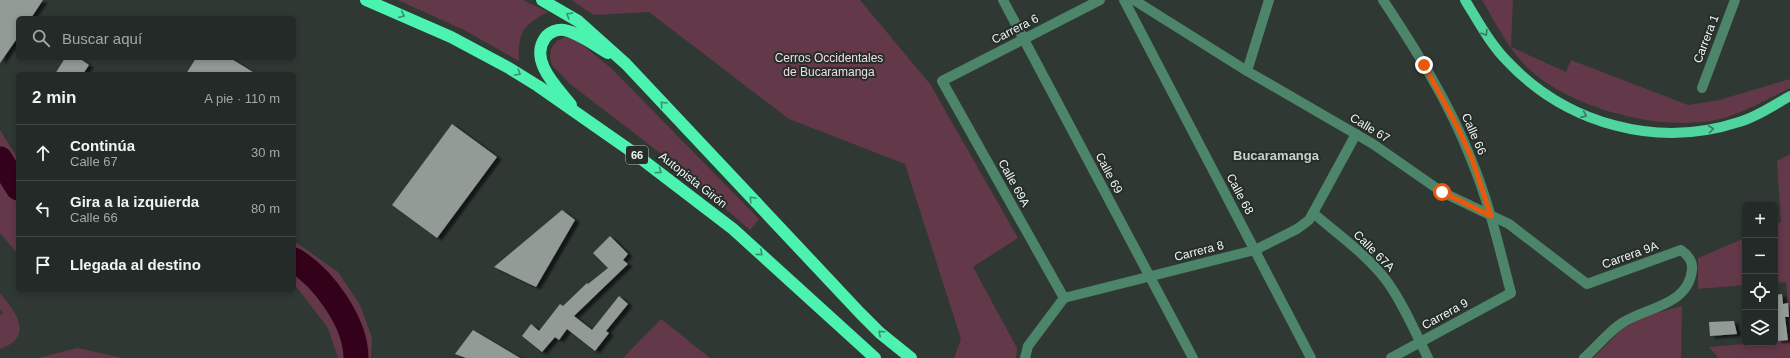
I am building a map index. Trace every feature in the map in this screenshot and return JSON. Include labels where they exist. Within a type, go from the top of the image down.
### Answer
[{"type":"highway","name":"Autopista Girón","points":[[366,0],[451,37],[484,54],[518,73],[578,114],[660,172],[733,229],[875,358]]},
{"type":"highway","name":"Autopista Girón","points":[[542,0],[578,21],[626,64],[860,313],[880,333],[911,358]]},
{"type":"highway","points":[[578,114],[542,64],[539,51],[546,37],[557,30],[564,30],[573,33],[626,64]]},
{"type":"main road","points":[[1465,0],[1491,42],[1524,78],[1541,92],[1598,121],[1637,131],[1660,133],[1718,128],[1751,118],[1790,96]]},
{"type":"street","name":"Calle 69","points":[[1003,0],[1193,358]]},
{"type":"street","name":"Carrera 6","points":[[942,82],[1100,0]]},
{"type":"street","name":"Calle 68","points":[[1124,0],[1311,358]]},
{"type":"street","name":"Calle 67","points":[[1134,0],[1247,71],[1356,134],[1442,192],[1508,224],[1588,284]]},
{"type":"street","points":[[1247,71],[1269,0]]},
{"type":"street","name":"Calle 66","points":[[1383,0],[1424,65],[1454,120],[1472,159],[1491,216],[1510,293]]},
{"type":"street","name":"Carrera 1","points":[[1702,88],[1735,0]]},
{"type":"street","name":"Calle 69A","points":[[942,82],[1064,298]]},
{"type":"street","name":"Carrera 8","points":[[1064,298],[1255,250],[1297,229],[1309,220],[1356,134]]},
{"type":"street","name":"Calle 67A","points":[[1313,213],[1358,251],[1385,280],[1428,358]]},
{"type":"street","name":"Carrera 9A","points":[[1584,358],[1612,330],[1623,322],[1669,302],[1679,295],[1688,285],[1692,265],[1686,253],[1681,250],[1588,284]]},
{"type":"street","name":"Carrera 9","points":[[1391,358],[1510,293]]},
{"type":"street","points":[[1025,358],[1028,346],[1064,298]]},
{"type":"green space","points":[[398,0],[523,0],[548,12],[532,21],[523,31],[519,43],[519,61],[466,31]]},
{"type":"green space","name":"Cerros Occidentales de Bucaramanga","points":[[571,0],[860,0],[930,84],[1018,238],[973,267],[1017,348],[1016,358],[954,358],[961,339],[905,164],[789,119],[649,12],[594,15]]},
{"type":"green space","points":[[1482,0],[1513,0],[1511,47],[1566,72],[1571,60],[1688,105],[1719,100],[1790,79],[1790,88],[1759,104],[1735,114],[1704,122],[1678,123],[1651,121],[1623,115],[1596,107],[1571,97],[1549,84],[1530,70],[1509,46]]},
{"type":"green space","points":[[565,37],[575,39],[611,68],[759,219],[750,230],[668,159],[569,83],[552,65],[550,57],[551,49],[557,41]]},
{"type":"green space","points":[[0,130],[16,156],[16,252],[0,233]]},
{"type":"green space","points":[[1790,154],[1790,336],[1786,282],[1778,283],[1778,224],[1781,222],[1777,161]]},
{"type":"green space","points":[[1742,239],[1742,285],[1698,289],[1698,258]]},
{"type":"green space","points":[[296,242],[338,272],[360,305],[372,338],[371,358],[338,358],[328,328],[296,288]]},
{"type":"green space","points":[[0,293],[12,308],[19,324],[20,331],[17,338],[11,344],[0,349],[0,315],[3,313],[0,309]]},
{"type":"green space","points":[[1682,306],[1681,358],[1593,358],[1622,329],[1645,316]]},
{"type":"green space","points":[[661,319],[710,358],[623,358]]},
{"type":"green space","points":[[1790,340],[1790,358],[1718,358],[1709,347],[1742,344],[1742,346],[1778,346],[1778,341]]},
{"type":"green space","points":[[77,348],[123,358],[38,358]]},
{"type":"building","points":[[0,0],[43,0],[32,16],[16,16],[16,40],[0,63]]},
{"type":"building","points":[[64,60],[82,60],[89,65],[84,72],[56,72]]},
{"type":"building","points":[[195,60],[233,60],[253,72],[187,72]]},
{"type":"building","points":[[452,124],[497,157],[437,238],[392,205]]},
{"type":"building","points":[[562,210],[575,220],[536,287],[494,267]]},
{"type":"building","points":[[610,236],[628,254],[623,260],[628,264],[574,316],[592,330],[619,296],[628,304],[606,331],[609,333],[595,351],[567,329],[559,340],[555,337],[542,352],[522,336],[531,324],[539,331],[560,304],[563,306],[587,283],[588,284],[608,268],[593,253]]},
{"type":"building","points":[[1782,294],[1783,304],[1788,303],[1789,317],[1785,317],[1788,340],[1778,341],[1778,295]]},
{"type":"building","points":[[1734,321],[1737,334],[1710,336],[1709,322]]},
{"type":"building","points":[[473,330],[520,358],[466,358],[455,354]]},
{"type":"waterway","points":[[0,159],[16,185]]},
{"type":"waterway","points":[[296,261],[316,278],[336,303],[351,330],[355,344],[356,358]]},
{"type":"district","name":"Bucaramanga","points":[[1276,155]]},
{"type":"route","points":[[1424,65],[1442,96],[1472,159],[1491,216],[1442,192]]}]
